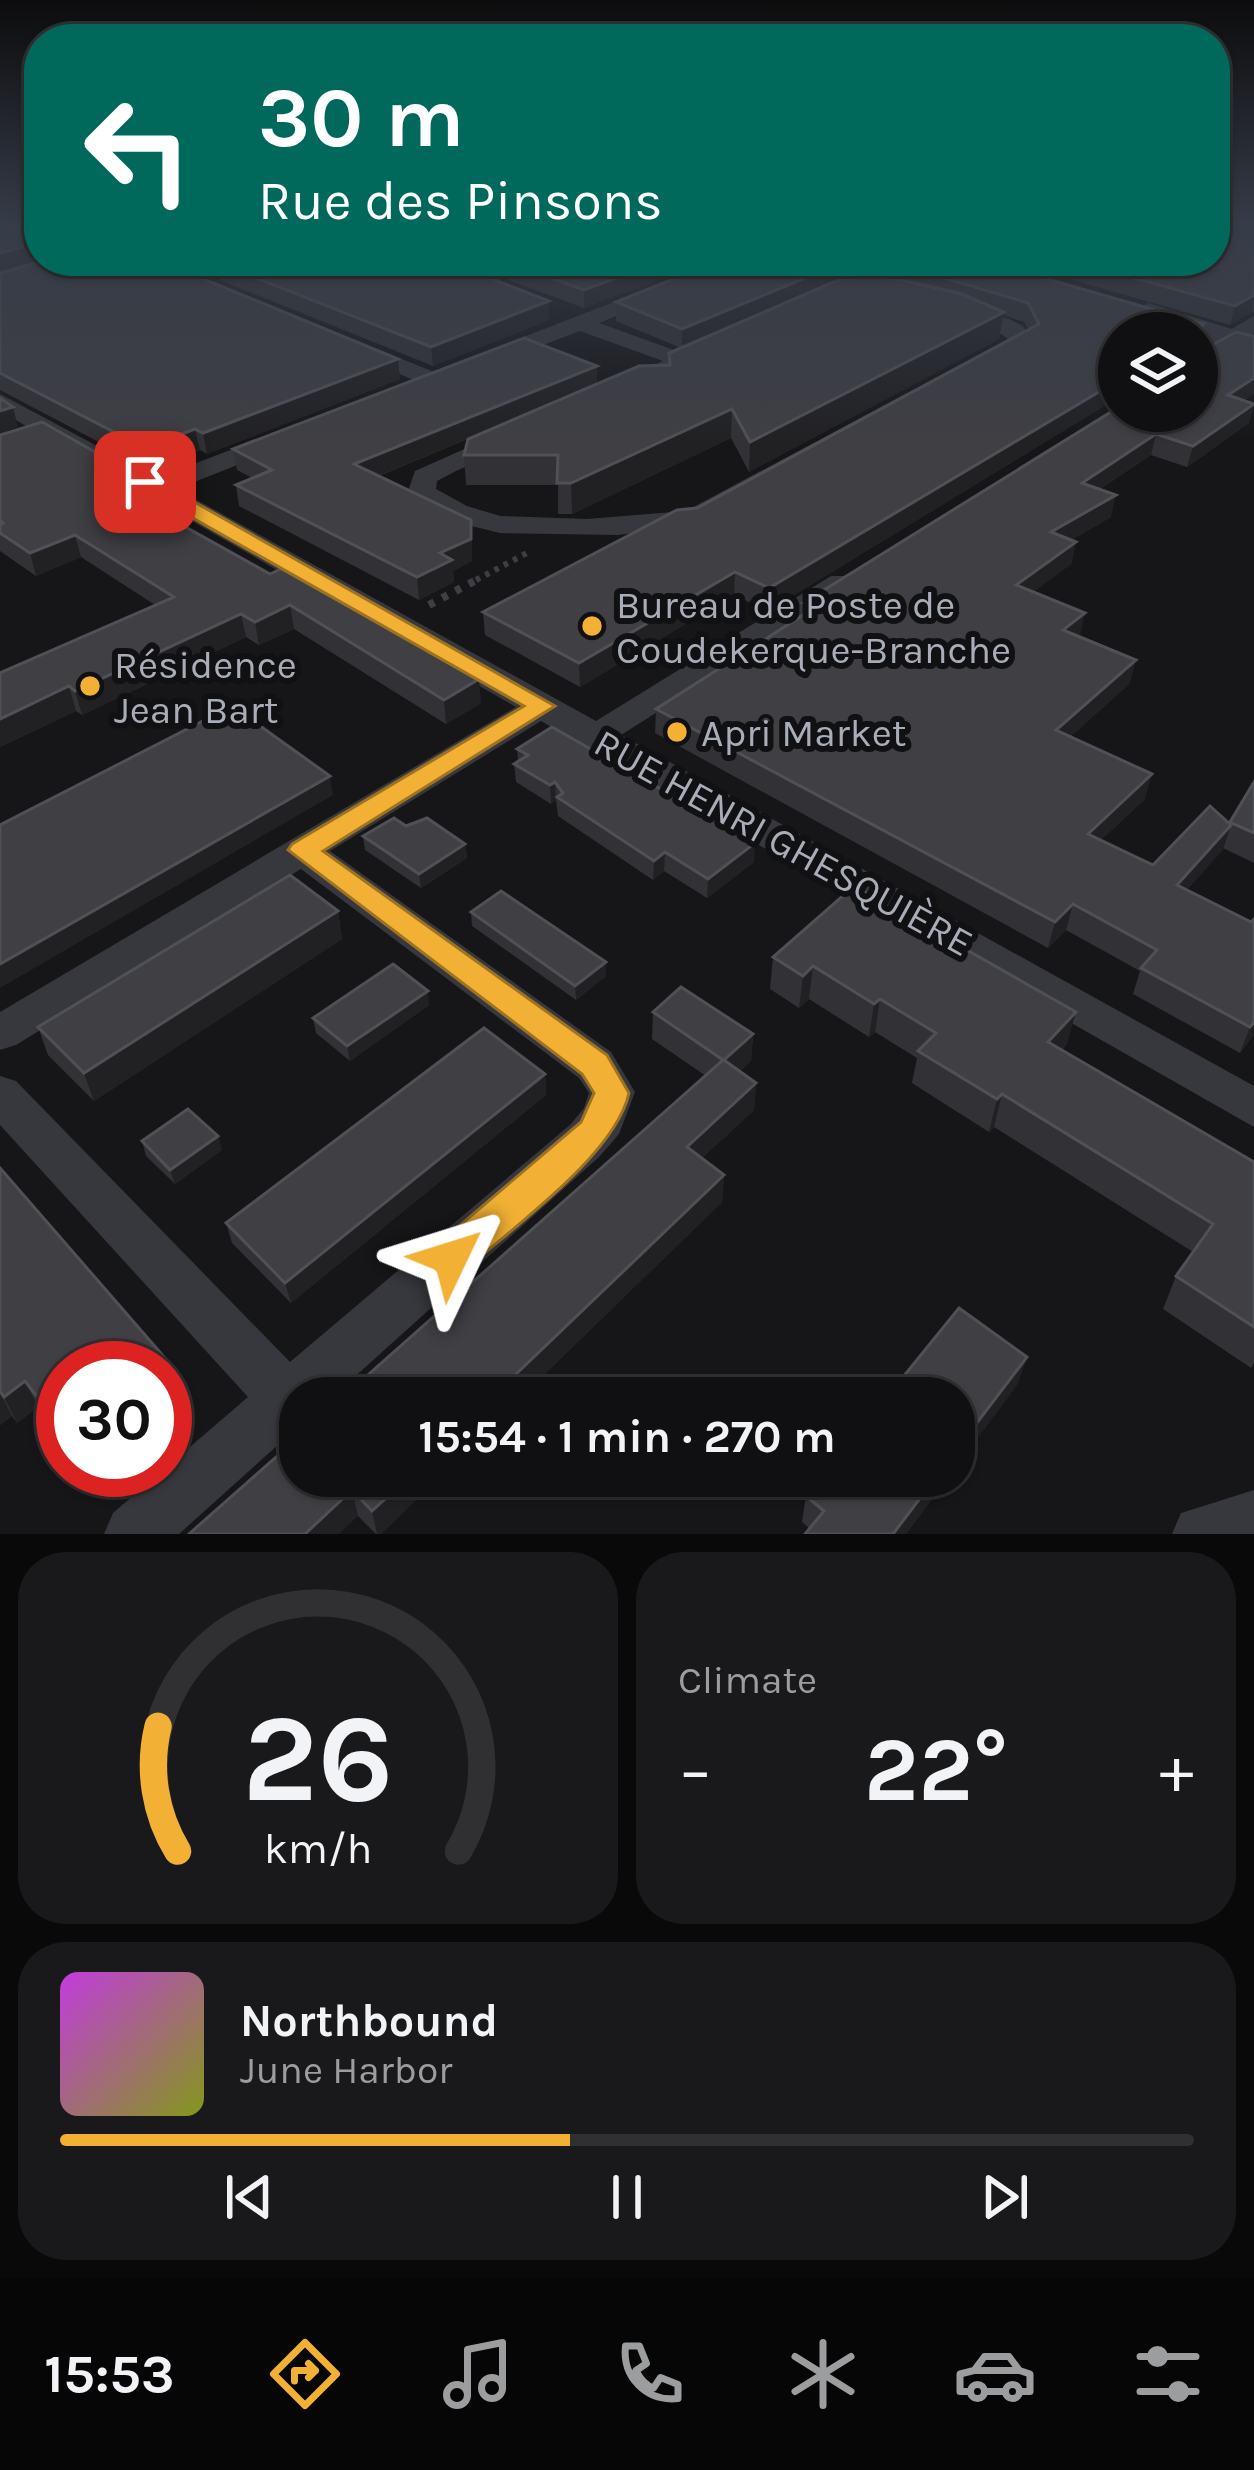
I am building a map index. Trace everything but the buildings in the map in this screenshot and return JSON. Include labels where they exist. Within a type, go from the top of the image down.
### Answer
[{"type":"street","points":[[392,396],[642,299]]},
{"type":"street","points":[[825,299],[437,470],[421,482],[427,496],[479,520],[581,524],[670,522],[702,515],[1022,341],[1015,331],[991,320],[916,299]]},
{"type":"street","points":[[1130,306],[1247,334]]},
{"type":"street","points":[[548,307],[683,361]]},
{"type":"street","points":[[1218,348],[1247,334]]},
{"type":"street","points":[[330,337],[454,372]]},
{"type":"street","points":[[530,342],[634,382]]},
{"type":"street","name":"RUE HENRI GHESQUIÈRE","points":[[0,401],[1254,1108]]},
{"type":"street","points":[[17,441],[50,429]]},
{"type":"street","points":[[155,488],[307,429]]},
{"type":"street","points":[[596,736],[876,560]]},
{"type":"street","points":[[0,1033],[542,706]]},
{"type":"street","points":[[303,850],[595,1065],[612,1093],[602,1123],[582,1143],[314,1377]]},
{"type":"street","points":[[0,1094],[279,1390]]},
{"type":"street","points":[[134,1534],[279,1408]]},
{"type":"street","points":[[1202,1534],[1254,1520]]},
{"type":"path","points":[[394,623],[581,524]]},
{"type":"place","name":"Bureau de Poste de Coudekerque-Branche","points":[[592,626]]},
{"type":"place","name":"Résidence Jean Bart","points":[[90,686]]},
{"type":"place","name":"Apri Market","points":[[677,732]]},
{"type":"route","points":[[145,482],[542,706],[303,850],[595,1065],[612,1093],[607,1113],[594,1132],[451,1258]]}]
